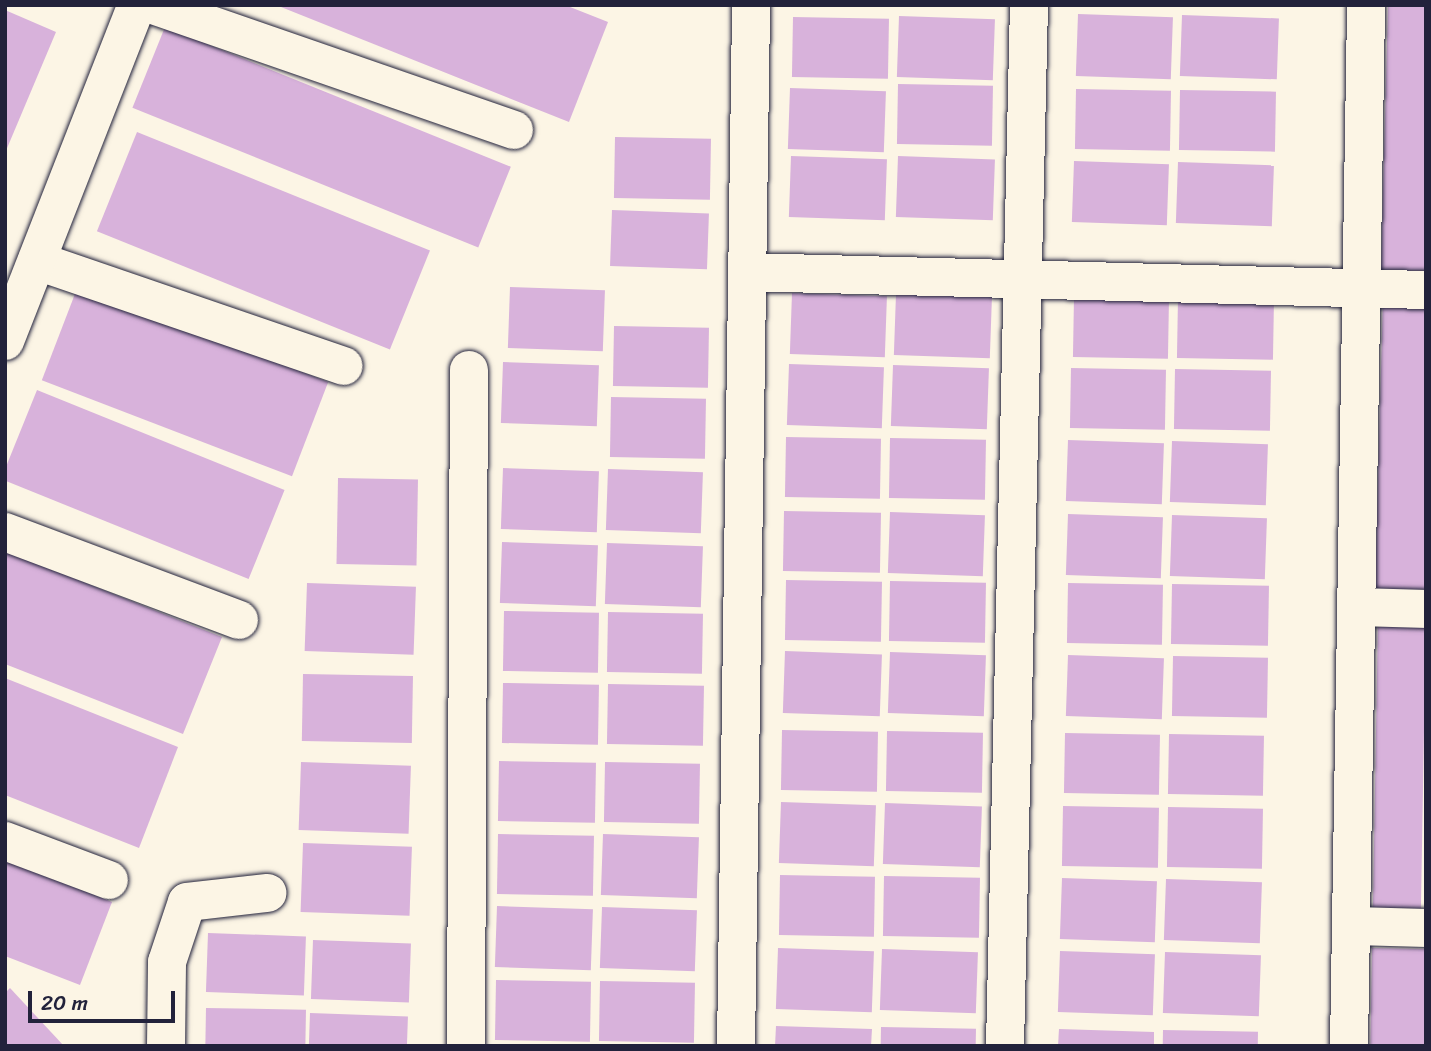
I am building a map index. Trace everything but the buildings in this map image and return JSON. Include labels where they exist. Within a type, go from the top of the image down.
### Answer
[{"type":"street","points":[[5,341],[137,5]]},
{"type":"street","points":[[153,5],[514,130]]},
{"type":"street","points":[[736,1046],[751,5]]},
{"type":"street","points":[[1005,1046],[1029,5]]},
{"type":"street","points":[[1349,1046],[1355,926],[1366,5]]},
{"type":"street","points":[[37,261],[344,366]]},
{"type":"street","points":[[747,272],[1426,290]]},
{"type":"street","points":[[466,1046],[469,370]]},
{"type":"street","points":[[5,532],[239,620]]},
{"type":"street","points":[[1360,607],[1426,609]]},
{"type":"street","points":[[5,841],[109,880]]},
{"type":"street","points":[[166,1046],[167,962],[187,902],[267,893]]},
{"type":"street","points":[[1355,926],[1426,928]]}]
